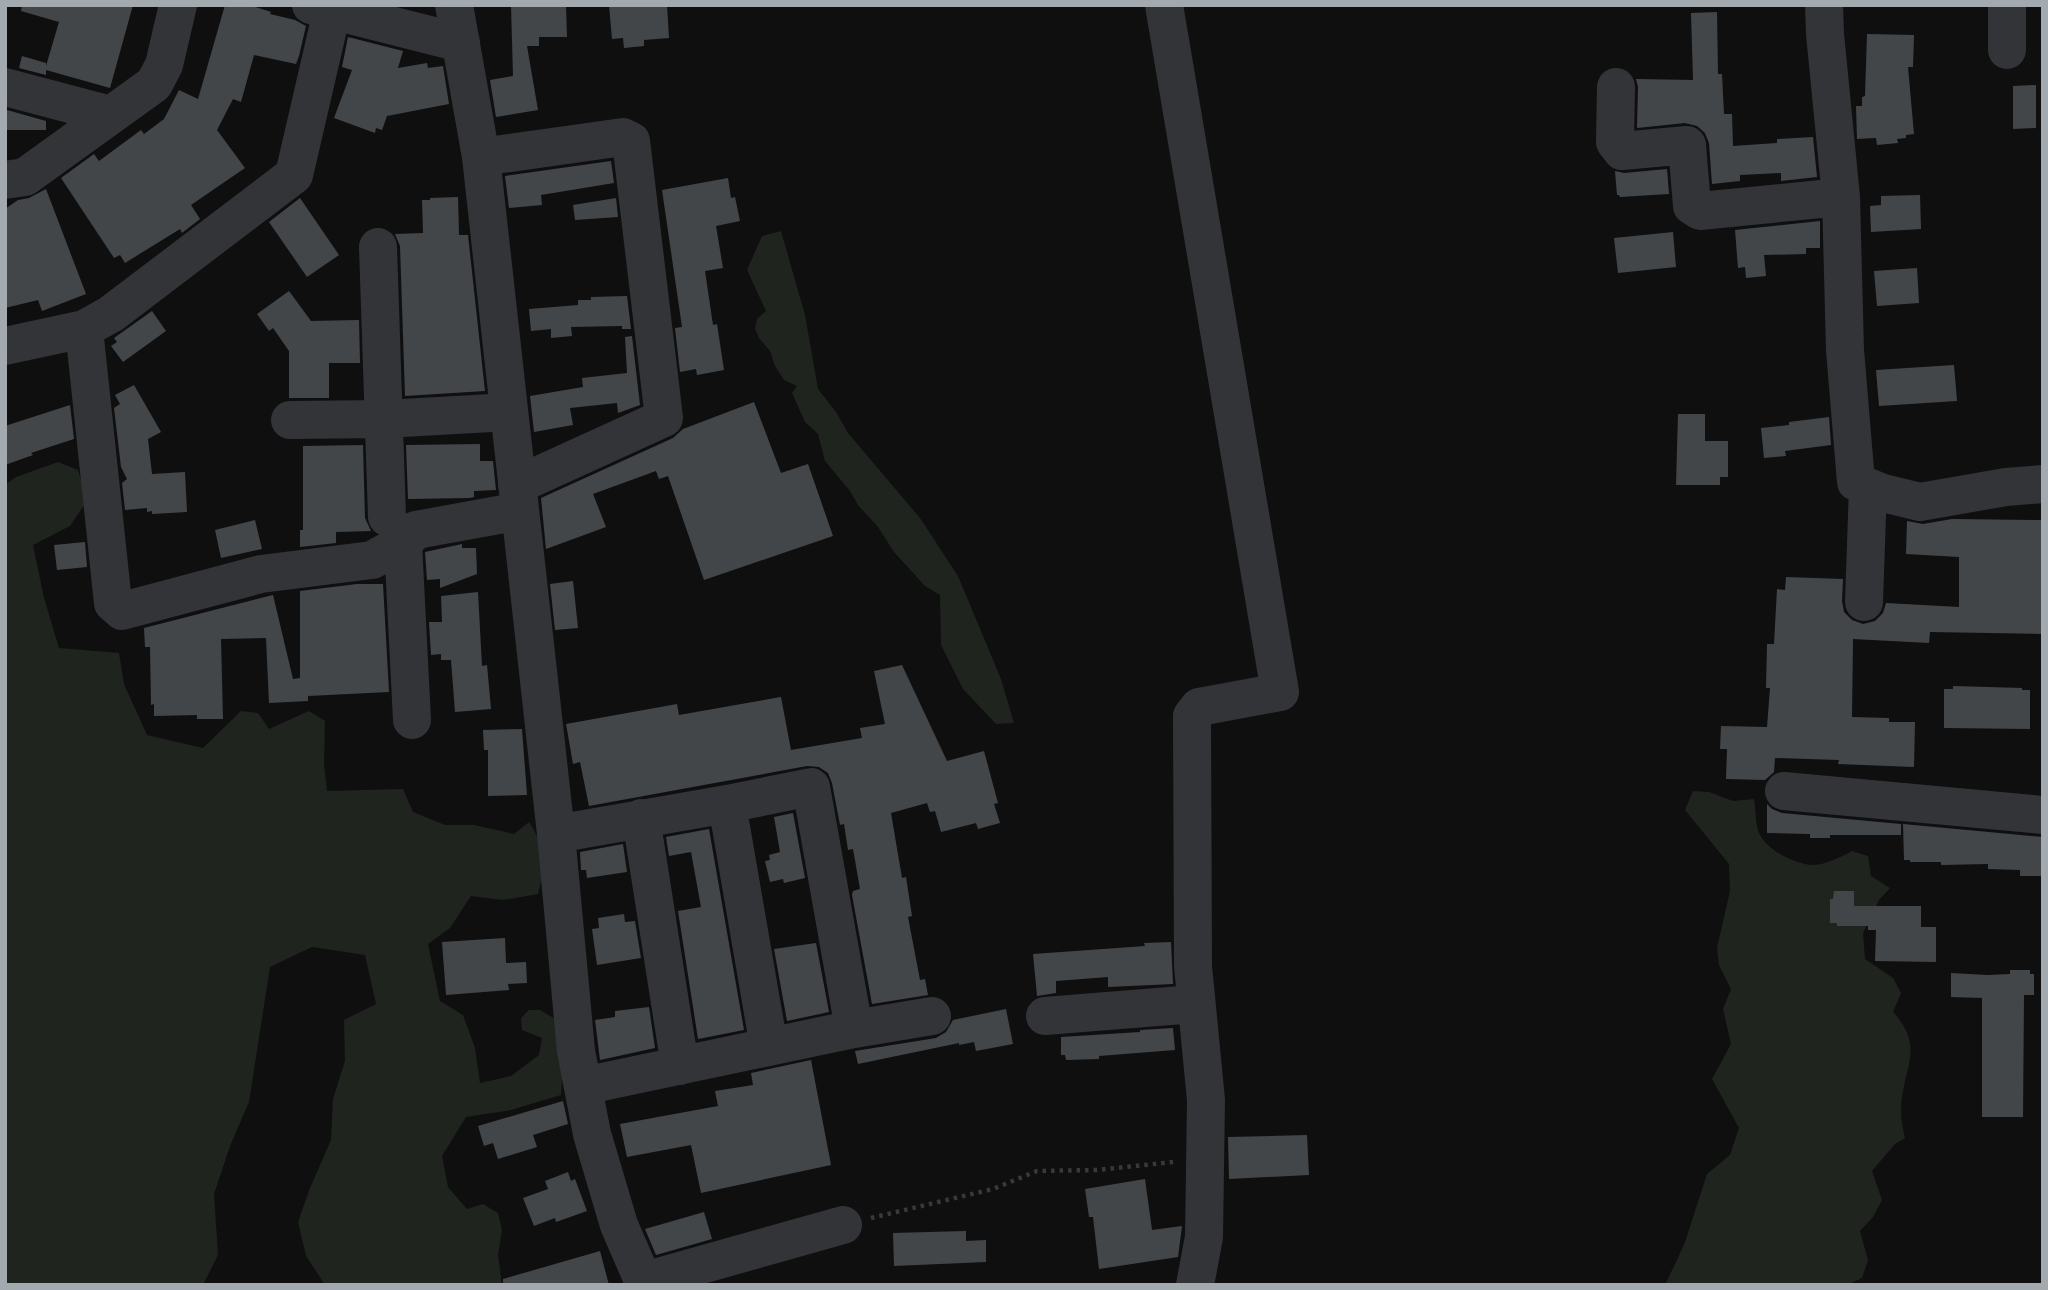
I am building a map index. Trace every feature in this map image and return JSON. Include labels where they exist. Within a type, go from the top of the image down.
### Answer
[{"type":"street","points":[[5,180],[25,177],[154,84],[164,65],[178,5]]},
{"type":"street","points":[[454,5],[481,158],[556,834],[576,1051],[592,1134],[619,1225],[644,1283],[842,1225]]},
{"type":"street","points":[[1164,5],[1280,692],[1199,708],[1192,716],[1193,966],[1206,1100],[1204,1237],[1195,1285]]},
{"type":"street","points":[[1824,5],[1841,197],[1845,350],[1862,485],[1864,603]]},
{"type":"street","points":[[2007,5],[2007,50]]},
{"type":"street","points":[[5,346],[84,328],[111,314],[295,175],[322,8],[461,43]]},
{"type":"street","points":[[5,87],[111,115]]},
{"type":"street","points":[[1616,87],[1615,142],[1622,151],[1687,145],[1692,206],[1700,212],[1841,197]]},
{"type":"street","points":[[395,530],[416,530],[519,498],[664,418],[631,141],[623,137],[481,158]]},
{"type":"street","points":[[378,247],[385,419],[412,720]]},
{"type":"street","points":[[84,328],[113,603],[122,611],[261,574],[372,560],[395,530]]},
{"type":"street","points":[[290,420],[385,419],[509,412]]},
{"type":"street","points":[[1862,485],[1920,502],[2006,487],[2043,484]]},
{"type":"street","points":[[556,834],[811,787],[854,1029]]},
{"type":"street","points":[[1784,791],[2043,815]]},
{"type":"street","points":[[727,804],[769,1047]]},
{"type":"street","points":[[641,818],[680,1066]]},
{"type":"street","points":[[1045,1016],[1195,1004]]},
{"type":"street","points":[[583,1086],[854,1029],[933,1016]]},
{"type":"path","points":[[842,1225],[993,1189],[1037,1171],[1124,1168],[1206,1160]]},
{"type":"shaded area","points":[[781,231],[805,315],[818,389],[848,433],[920,518],[958,576],[1001,679],[1014,723],[996,724],[963,689],[941,645],[940,595],[925,586],[894,552],[878,527],[825,461],[818,434],[805,422],[792,393],[797,386],[784,380],[770,351],[759,338],[755,329],[757,319],[766,311],[747,270],[762,236]]},
{"type":"shaded area","points":[[58,462],[78,470],[87,501],[70,526],[33,545],[44,598],[59,648],[119,653],[124,684],[147,735],[203,748],[241,711],[258,713],[269,729],[309,711],[325,721],[324,764],[327,791],[403,789],[413,812],[445,825],[474,825],[514,834],[529,822],[535,833],[544,856],[538,894],[503,900],[471,896],[450,928],[428,944],[440,1001],[463,1015],[475,1048],[480,1083],[511,1076],[539,1055],[542,1038],[522,1030],[521,1018],[529,1010],[540,1010],[557,1020],[563,1061],[561,1095],[511,1110],[466,1117],[442,1156],[448,1187],[467,1209],[483,1204],[498,1213],[502,1230],[498,1255],[502,1285],[325,1285],[306,1256],[298,1222],[331,1140],[333,1099],[345,1061],[344,1020],[376,1004],[365,955],[312,947],[270,967],[249,1102],[230,1146],[214,1194],[218,1255],[203,1285],[5,1285],[5,485],[16,477]]},
{"type":"shaded area","points":[[1693,791],[1709,792],[1733,801],[1754,799],[1759,833],[1768,845],[1780,854],[1815,865],[1832,861],[1852,851],[1868,856],[1871,876],[1890,888],[1879,900],[1863,933],[1865,959],[1893,978],[1901,993],[1893,1012],[1909,1037],[1910,1060],[1901,1111],[1905,1138],[1895,1144],[1872,1171],[1882,1200],[1873,1217],[1860,1231],[1868,1260],[1862,1278],[1847,1285],[1665,1285],[1684,1245],[1707,1174],[1730,1155],[1739,1128],[1712,1079],[1731,1044],[1723,1009],[1731,989],[1719,965],[1717,948],[1730,891],[1729,864],[1685,810]]},
{"type":"building","points":[[22,5],[133,5],[110,88],[46,70],[46,75],[19,68],[22,56],[46,63],[46,66],[59,22],[21,11]]},
{"type":"building","points":[[225,5],[249,5],[306,26],[296,64],[254,55],[241,102],[233,99],[217,130],[245,168],[191,205],[200,219],[182,233],[180,229],[125,263],[120,255],[114,258],[61,178],[94,154],[99,161],[141,130],[144,134],[164,119],[179,90],[198,99]]},
{"type":"building","points":[[511,5],[566,5],[567,37],[539,37],[539,46],[527,46],[538,110],[496,117],[490,80],[513,76]]},
{"type":"building","points":[[609,5],[667,5],[669,38],[644,40],[644,46],[624,48],[623,38],[612,39]]},
{"type":"building","points":[[1717,12],[1718,74],[1722,74],[1724,114],[1732,114],[1733,146],[1813,137],[1817,177],[1781,181],[1781,173],[1740,175],[1740,181],[1712,184],[1709,143],[1705,133],[1697,126],[1685,123],[1637,128],[1636,79],[1693,80],[1691,13]]},
{"type":"building","points":[[1867,34],[1914,35],[1913,67],[1908,67],[1914,134],[1897,139],[1898,143],[1877,145],[1876,138],[1857,139],[1856,106],[1862,106],[1862,97],[1865,96]]},
{"type":"building","points":[[348,37],[403,51],[398,68],[427,63],[428,68],[443,66],[449,104],[387,116],[382,130],[376,128],[375,133],[334,118],[352,70],[342,67]]},
{"type":"building","points":[[2036,85],[2036,128],[2013,129],[2013,86]]},
{"type":"building","points":[[7,110],[46,121],[46,130],[5,130]]},
{"type":"building","points":[[611,161],[614,183],[541,195],[542,205],[509,208],[505,176]]},
{"type":"building","points":[[1667,169],[1669,194],[1617,195],[1615,171],[1624,173]]},
{"type":"building","points":[[728,178],[731,198],[735,197],[740,221],[716,226],[723,268],[705,271],[713,325],[717,324],[724,370],[697,375],[696,369],[680,372],[675,328],[682,327],[662,190]]},
{"type":"building","points":[[46,189],[86,294],[42,311],[38,300],[5,308],[5,209],[18,200],[29,198]]},
{"type":"building","points":[[1920,195],[1921,229],[1871,232],[1870,206],[1881,205],[1881,196]]},
{"type":"building","points":[[458,197],[459,235],[468,235],[485,391],[405,396],[400,246],[395,234],[423,233],[422,200]]},
{"type":"building","points":[[300,198],[339,255],[307,277],[269,222]]},
{"type":"building","points":[[616,198],[618,217],[575,220],[573,205]]},
{"type":"building","points":[[1820,221],[1820,248],[1806,248],[1806,254],[1764,255],[1766,276],[1746,278],[1745,267],[1738,268],[1735,230]]},
{"type":"building","points":[[1673,232],[1676,267],[1618,273],[1614,238]]},
{"type":"building","points":[[1917,268],[1919,303],[1877,306],[1874,271]]},
{"type":"building","points":[[289,291],[311,321],[359,320],[360,363],[329,363],[329,398],[289,398],[289,351],[273,328],[269,331],[257,314]]},
{"type":"building","points":[[627,296],[631,329],[622,329],[622,326],[571,327],[572,336],[551,338],[551,329],[531,331],[529,309],[578,305],[578,300],[591,300],[591,297]]},
{"type":"building","points":[[152,311],[166,331],[123,362],[111,346],[117,342],[114,338]]},
{"type":"building","points":[[632,336],[640,405],[618,413],[617,403],[570,408],[573,425],[534,432],[530,396],[583,387],[582,378],[627,373],[625,337]]},
{"type":"building","points":[[1954,365],[1957,401],[1879,406],[1876,370]]},
{"type":"building","points":[[134,385],[161,432],[148,439],[152,474],[185,472],[187,512],[152,514],[152,511],[147,512],[147,508],[125,510],[122,483],[127,479],[121,467],[114,408],[120,404],[115,395]]},
{"type":"building","points":[[754,402],[781,473],[808,464],[833,536],[704,580],[668,476],[659,479],[656,471],[593,494],[606,527],[546,549],[541,498],[673,438],[683,429]]},
{"type":"building","points":[[70,405],[74,439],[5,465],[5,426]]},
{"type":"building","points":[[1678,414],[1705,414],[1705,441],[1728,441],[1728,477],[1720,477],[1720,485],[1676,485]]},
{"type":"building","points":[[1829,417],[1831,445],[1785,451],[1786,456],[1764,458],[1761,428]]},
{"type":"building","points":[[480,444],[480,461],[493,461],[496,490],[474,491],[474,497],[470,498],[408,499],[406,445]]},
{"type":"building","points":[[363,445],[365,518],[371,531],[336,532],[336,543],[300,547],[300,530],[303,530],[303,446]]},
{"type":"building","points":[[1952,519],[2043,520],[2043,634],[1930,632],[1929,643],[1853,639],[1852,717],[1915,722],[1914,767],[1838,764],[1839,760],[1775,758],[1774,772],[1765,780],[1726,779],[1727,749],[1720,749],[1721,726],[1767,727],[1770,688],[1766,688],[1767,644],[1774,644],[1777,589],[1785,590],[1786,577],[1843,579],[1844,612],[1852,620],[1863,624],[1875,621],[1883,613],[1886,603],[1959,607],[1959,557],[1906,554],[1907,521],[1923,524]]},
{"type":"building","points":[[255,520],[262,549],[221,558],[215,530]]},
{"type":"building","points":[[85,542],[87,567],[57,570],[54,545]]},
{"type":"building","points":[[462,544],[462,548],[476,548],[477,574],[440,588],[440,579],[427,580],[425,552]]},
{"type":"building","points":[[573,581],[578,628],[555,630],[550,584]]},
{"type":"building","points":[[357,584],[383,584],[389,692],[308,696],[308,701],[269,703],[266,638],[221,639],[223,719],[197,719],[197,715],[154,716],[154,704],[151,705],[150,647],[145,647],[144,628],[273,595],[293,679],[300,678],[300,591]]},
{"type":"building","points":[[478,592],[482,666],[487,665],[491,709],[455,712],[451,660],[441,660],[441,654],[431,655],[429,622],[442,622],[441,596]]},
{"type":"building","points":[[902,665],[947,761],[984,751],[998,803],[994,804],[1000,823],[978,829],[976,823],[941,832],[935,811],[930,812],[927,803],[891,813],[902,878],[906,877],[912,916],[908,917],[920,980],[925,979],[928,995],[872,1004],[852,895],[853,891],[860,889],[853,849],[848,850],[844,824],[840,825],[828,773],[819,767],[807,766],[589,806],[580,762],[573,764],[566,724],[677,704],[679,715],[781,697],[791,750],[862,738],[860,728],[885,724],[874,671]]},
{"type":"building","points":[[1953,686],[2030,690],[2030,729],[1944,728],[1944,689],[1953,689]]},
{"type":"building","points":[[522,729],[527,795],[488,796],[488,750],[484,750],[483,730]]},
{"type":"building","points":[[1767,804],[1782,813],[1901,824],[1901,835],[1830,835],[1830,838],[1810,838],[1810,834],[1767,833]]},
{"type":"building","points":[[793,813],[805,878],[784,883],[783,879],[770,882],[765,861],[770,860],[769,855],[780,852],[774,817]]},
{"type":"building","points":[[1903,824],[2043,837],[2042,876],[2020,876],[2020,870],[1988,869],[1988,864],[1941,865],[1941,862],[1904,860]]},
{"type":"building","points":[[709,829],[744,1030],[698,1039],[678,911],[701,907],[691,852],[669,856],[666,837]]},
{"type":"building","points":[[623,844],[627,872],[587,878],[586,870],[581,870],[580,852]]},
{"type":"building","points":[[1834,891],[1854,891],[1854,906],[1921,906],[1921,927],[1936,927],[1936,962],[1875,961],[1876,930],[1868,930],[1868,926],[1837,926],[1837,923],[1830,923],[1830,899],[1833,899]]},
{"type":"building","points":[[624,914],[625,922],[635,921],[641,958],[597,965],[592,929],[599,928],[598,918]]},
{"type":"building","points":[[505,938],[506,963],[526,962],[527,983],[508,984],[509,990],[446,995],[442,942]]},
{"type":"building","points":[[1171,942],[1173,984],[1108,987],[1108,977],[1056,981],[1056,993],[1037,996],[1033,954]]},
{"type":"building","points":[[816,943],[829,1012],[787,1021],[774,949]]},
{"type":"building","points":[[2010,970],[2030,970],[2030,974],[2034,974],[2034,995],[2024,995],[2023,1117],[1982,1117],[1982,998],[1951,997],[1951,973],[2010,974]]},
{"type":"building","points":[[649,1007],[655,1048],[600,1060],[595,1020],[615,1017],[615,1011]]},
{"type":"building","points":[[1006,1009],[1013,1044],[976,1051],[974,1042],[959,1043],[858,1064],[855,1051],[936,1038],[946,1032],[953,1020]]},
{"type":"building","points":[[1173,1028],[1175,1050],[1099,1056],[1099,1059],[1066,1060],[1065,1055],[1061,1055],[1061,1037]]},
{"type":"building","points":[[811,1060],[831,1165],[701,1193],[691,1145],[627,1157],[620,1124],[718,1106],[715,1091],[753,1085],[751,1073]]},
{"type":"building","points":[[563,1101],[568,1124],[533,1135],[537,1147],[498,1159],[493,1143],[484,1146],[478,1126]]},
{"type":"building","points":[[1307,1135],[1309,1175],[1229,1179],[1228,1137]]},
{"type":"building","points":[[568,1172],[571,1181],[575,1179],[587,1211],[556,1222],[555,1218],[534,1226],[523,1198],[548,1189],[545,1181]]},
{"type":"building","points":[[1145,1179],[1152,1230],[1182,1226],[1178,1257],[1099,1269],[1093,1217],[1089,1217],[1085,1189]]},
{"type":"building","points":[[704,1212],[712,1239],[656,1255],[645,1229]]},
{"type":"building","points":[[966,1231],[966,1241],[986,1240],[986,1262],[894,1266],[893,1233]]},
{"type":"building","points":[[600,1251],[609,1285],[503,1285],[503,1279]]}]
